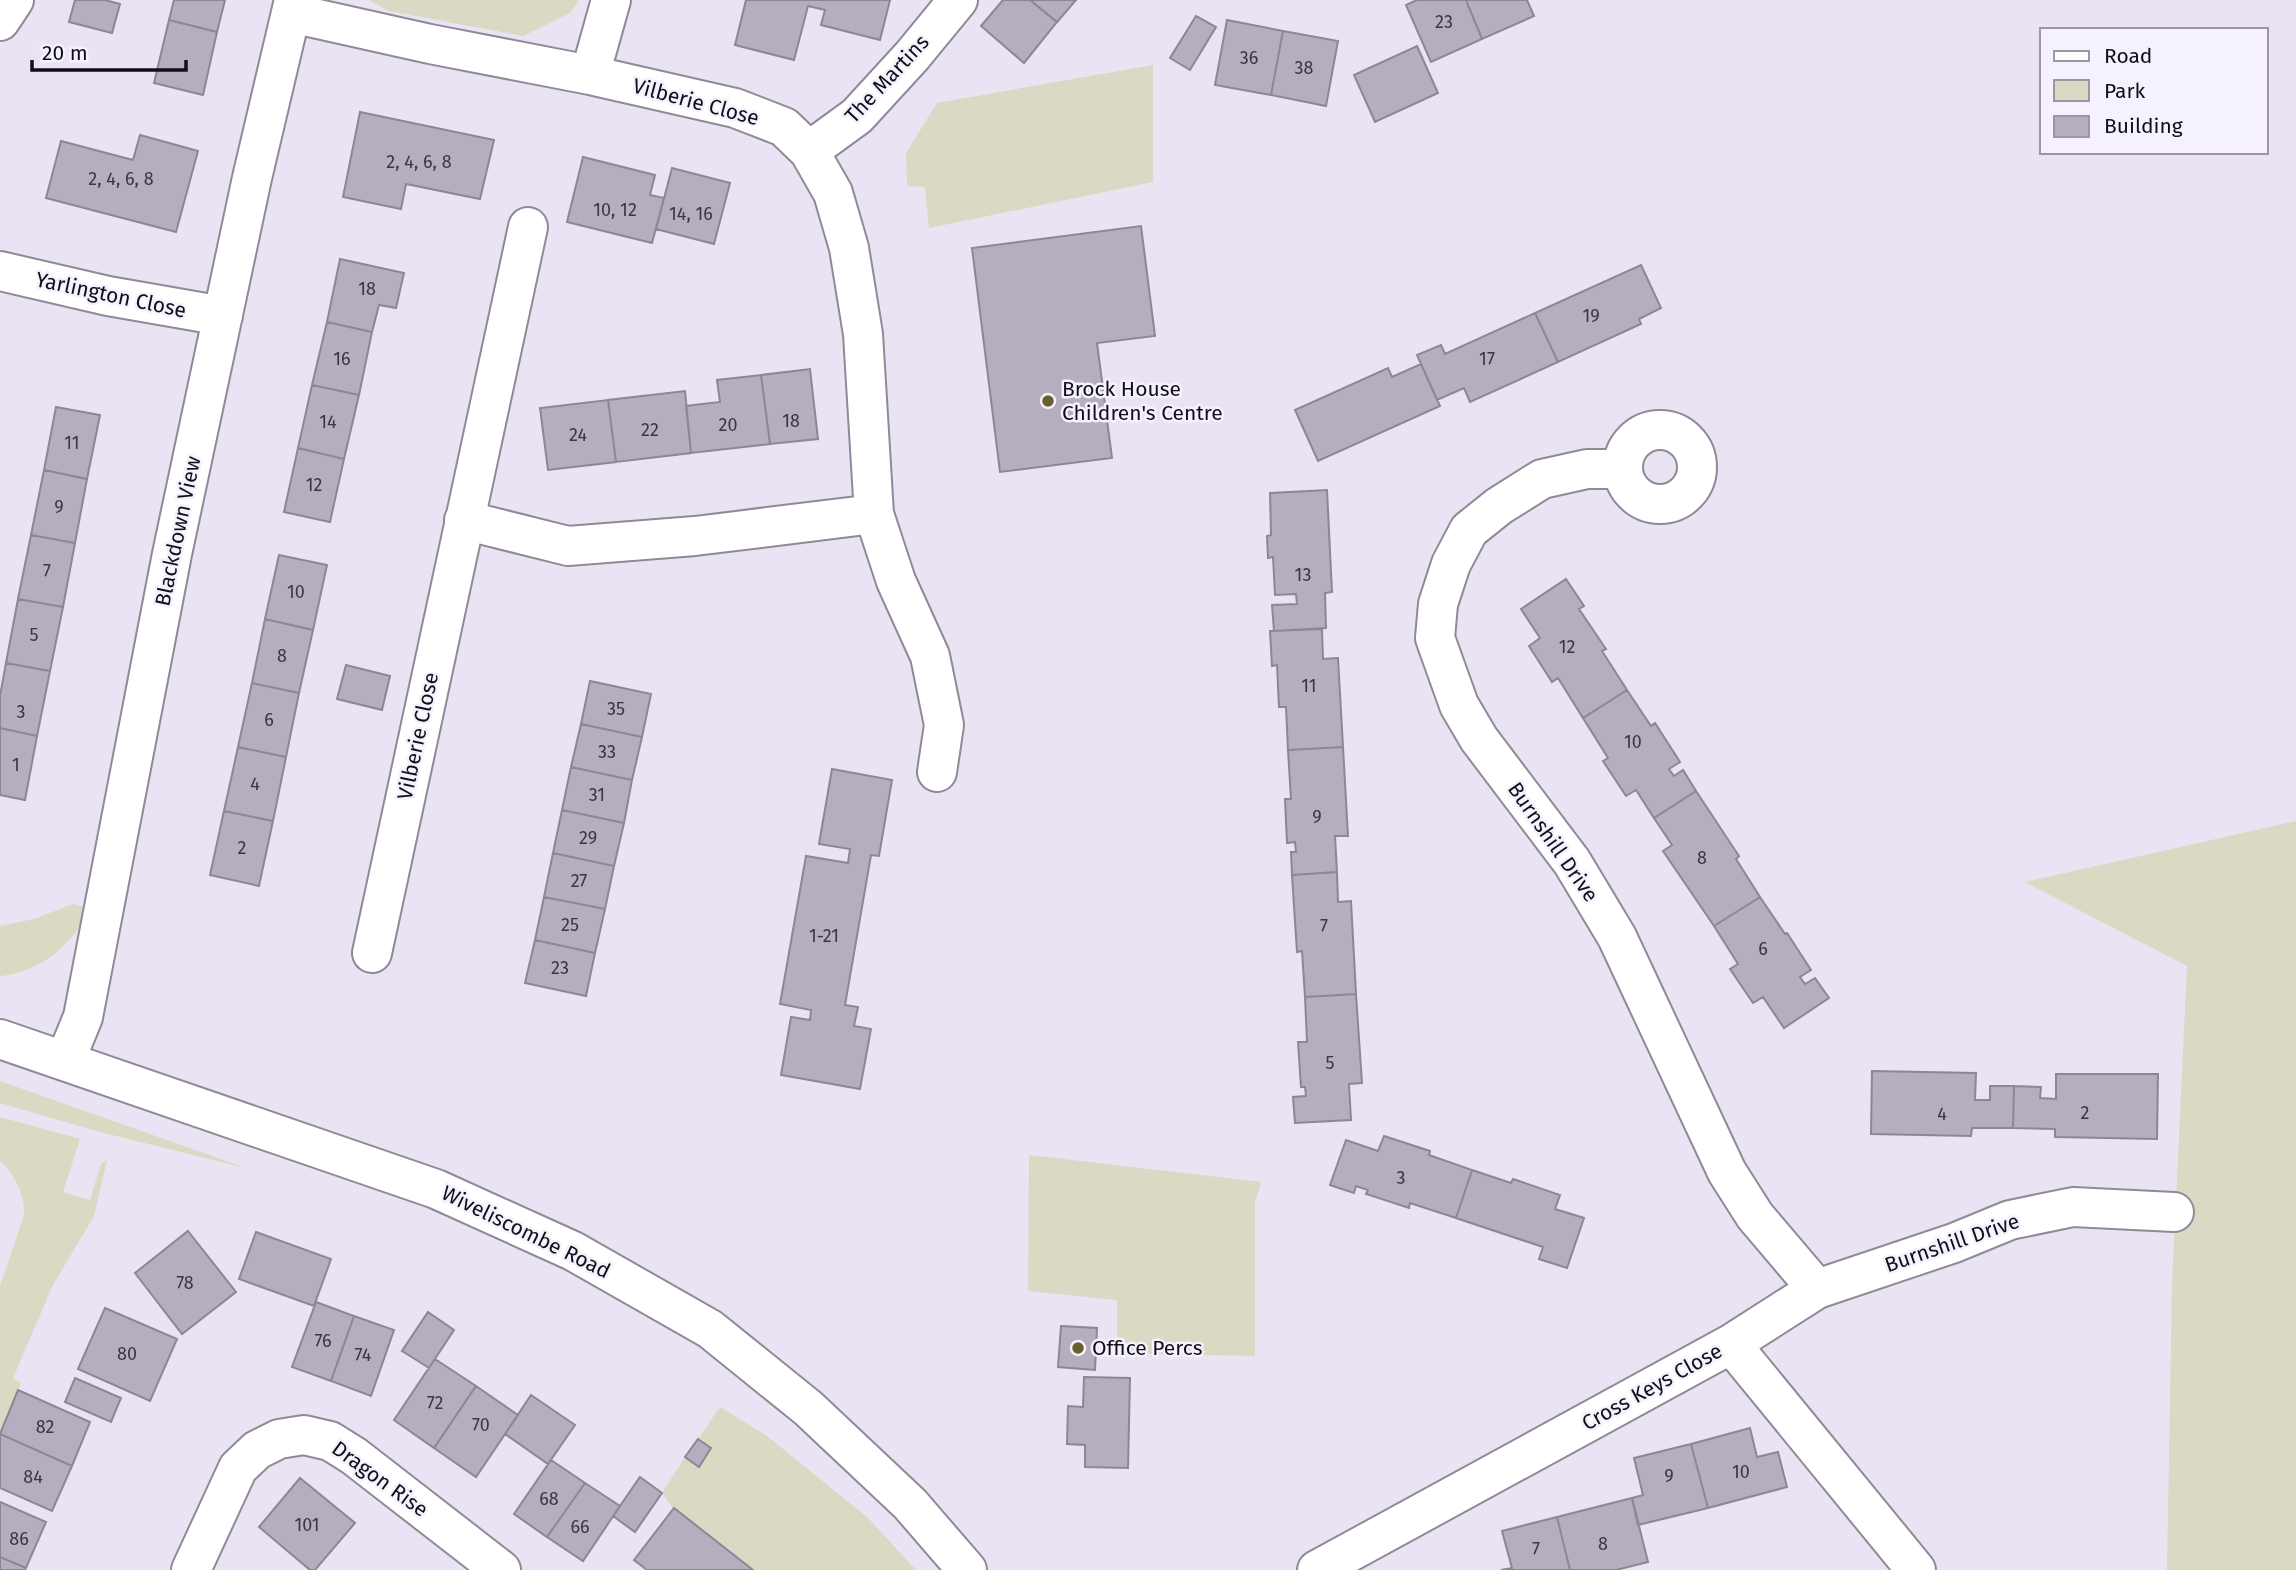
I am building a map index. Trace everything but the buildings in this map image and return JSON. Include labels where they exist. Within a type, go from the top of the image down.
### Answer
[{"type":"street","points":[[0,21],[14,0]]},
{"type":"street","points":[[590,75],[611,0]]},
{"type":"street","name":"The Martins","points":[[809,151],[857,116],[958,0]]},
{"type":"street","name":"Vilberie Close","points":[[292,6],[430,44],[590,75],[735,108],[784,127],[809,151],[834,193],[849,247],[863,334],[874,514],[896,581],[930,656],[944,726],[937,772]]},
{"type":"street","name":"Blackdown View","points":[[65,1061],[83,1017],[172,554],[252,178],[292,6]]},
{"type":"street","name":"Vilberie Close","points":[[372,953],[528,227]]},
{"type":"street","name":"Yarlington Close","points":[[0,271],[108,296],[223,316]]},
{"type":"street","name":"Burnshill Drive","points":[[1622,469],[1587,469],[1542,479],[1499,506],[1469,530],[1451,564],[1438,604],[1435,638],[1449,681],[1472,727],[1521,797],[1572,862],[1617,937],[1727,1172],[1755,1216],[1817,1289]]},
{"type":"street","points":[[464,520],[568,546],[695,536],[874,514]]},
{"type":"street","name":"Wiveliscombe Road","points":[[0,1039],[436,1189],[573,1251],[710,1329],[808,1408],[909,1504],[967,1570]]},
{"type":"street","name":"Burnshill Drive","points":[[1731,1344],[1817,1289],[1954,1243],[2010,1220],[2073,1207],[2174,1212]]},
{"type":"street","name":"Cross Keys Close","points":[[1317,1570],[1731,1344],[1916,1570]]},
{"type":"street","name":"Dragon Rise","points":[[191,1570],[239,1468],[257,1450],[279,1439],[303,1435],[330,1441],[354,1456],[501,1570]]},
{"type":"green space","points":[[369,0],[579,0],[570,13],[523,36],[389,11]]},
{"type":"green space","points":[[1153,65],[1153,182],[929,228],[925,187],[907,186],[906,153],[937,103]]},
{"type":"green space","points":[[2296,821],[2296,1570],[2167,1570],[2172,1285],[2187,966],[2025,882]]},
{"type":"green space","points":[[73,904],[89,908],[79,927],[60,949],[32,968],[0,976],[0,926],[34,919]]},
{"type":"green space","points":[[0,1081],[246,1168],[100,1132],[0,1103]]},
{"type":"green space","points":[[0,1117],[80,1139],[63,1192],[90,1200],[101,1164],[107,1160],[94,1216],[53,1285],[13,1378],[21,1383],[0,1432],[0,1286],[24,1215],[23,1199],[18,1185],[0,1161]]},
{"type":"green space","points":[[1029,1155],[1261,1182],[1255,1203],[1255,1356],[1117,1353],[1117,1300],[1028,1291]]},
{"type":"green space","points":[[720,1407],[767,1436],[868,1518],[916,1570],[753,1570],[674,1509],[662,1493],[685,1457],[698,1466],[698,1439]]},
{"type":"place","name":"Brock House Children's Centre","points":[[1048,401]]},
{"type":"place","name":"Office Percs","points":[[1078,1348]]}]
